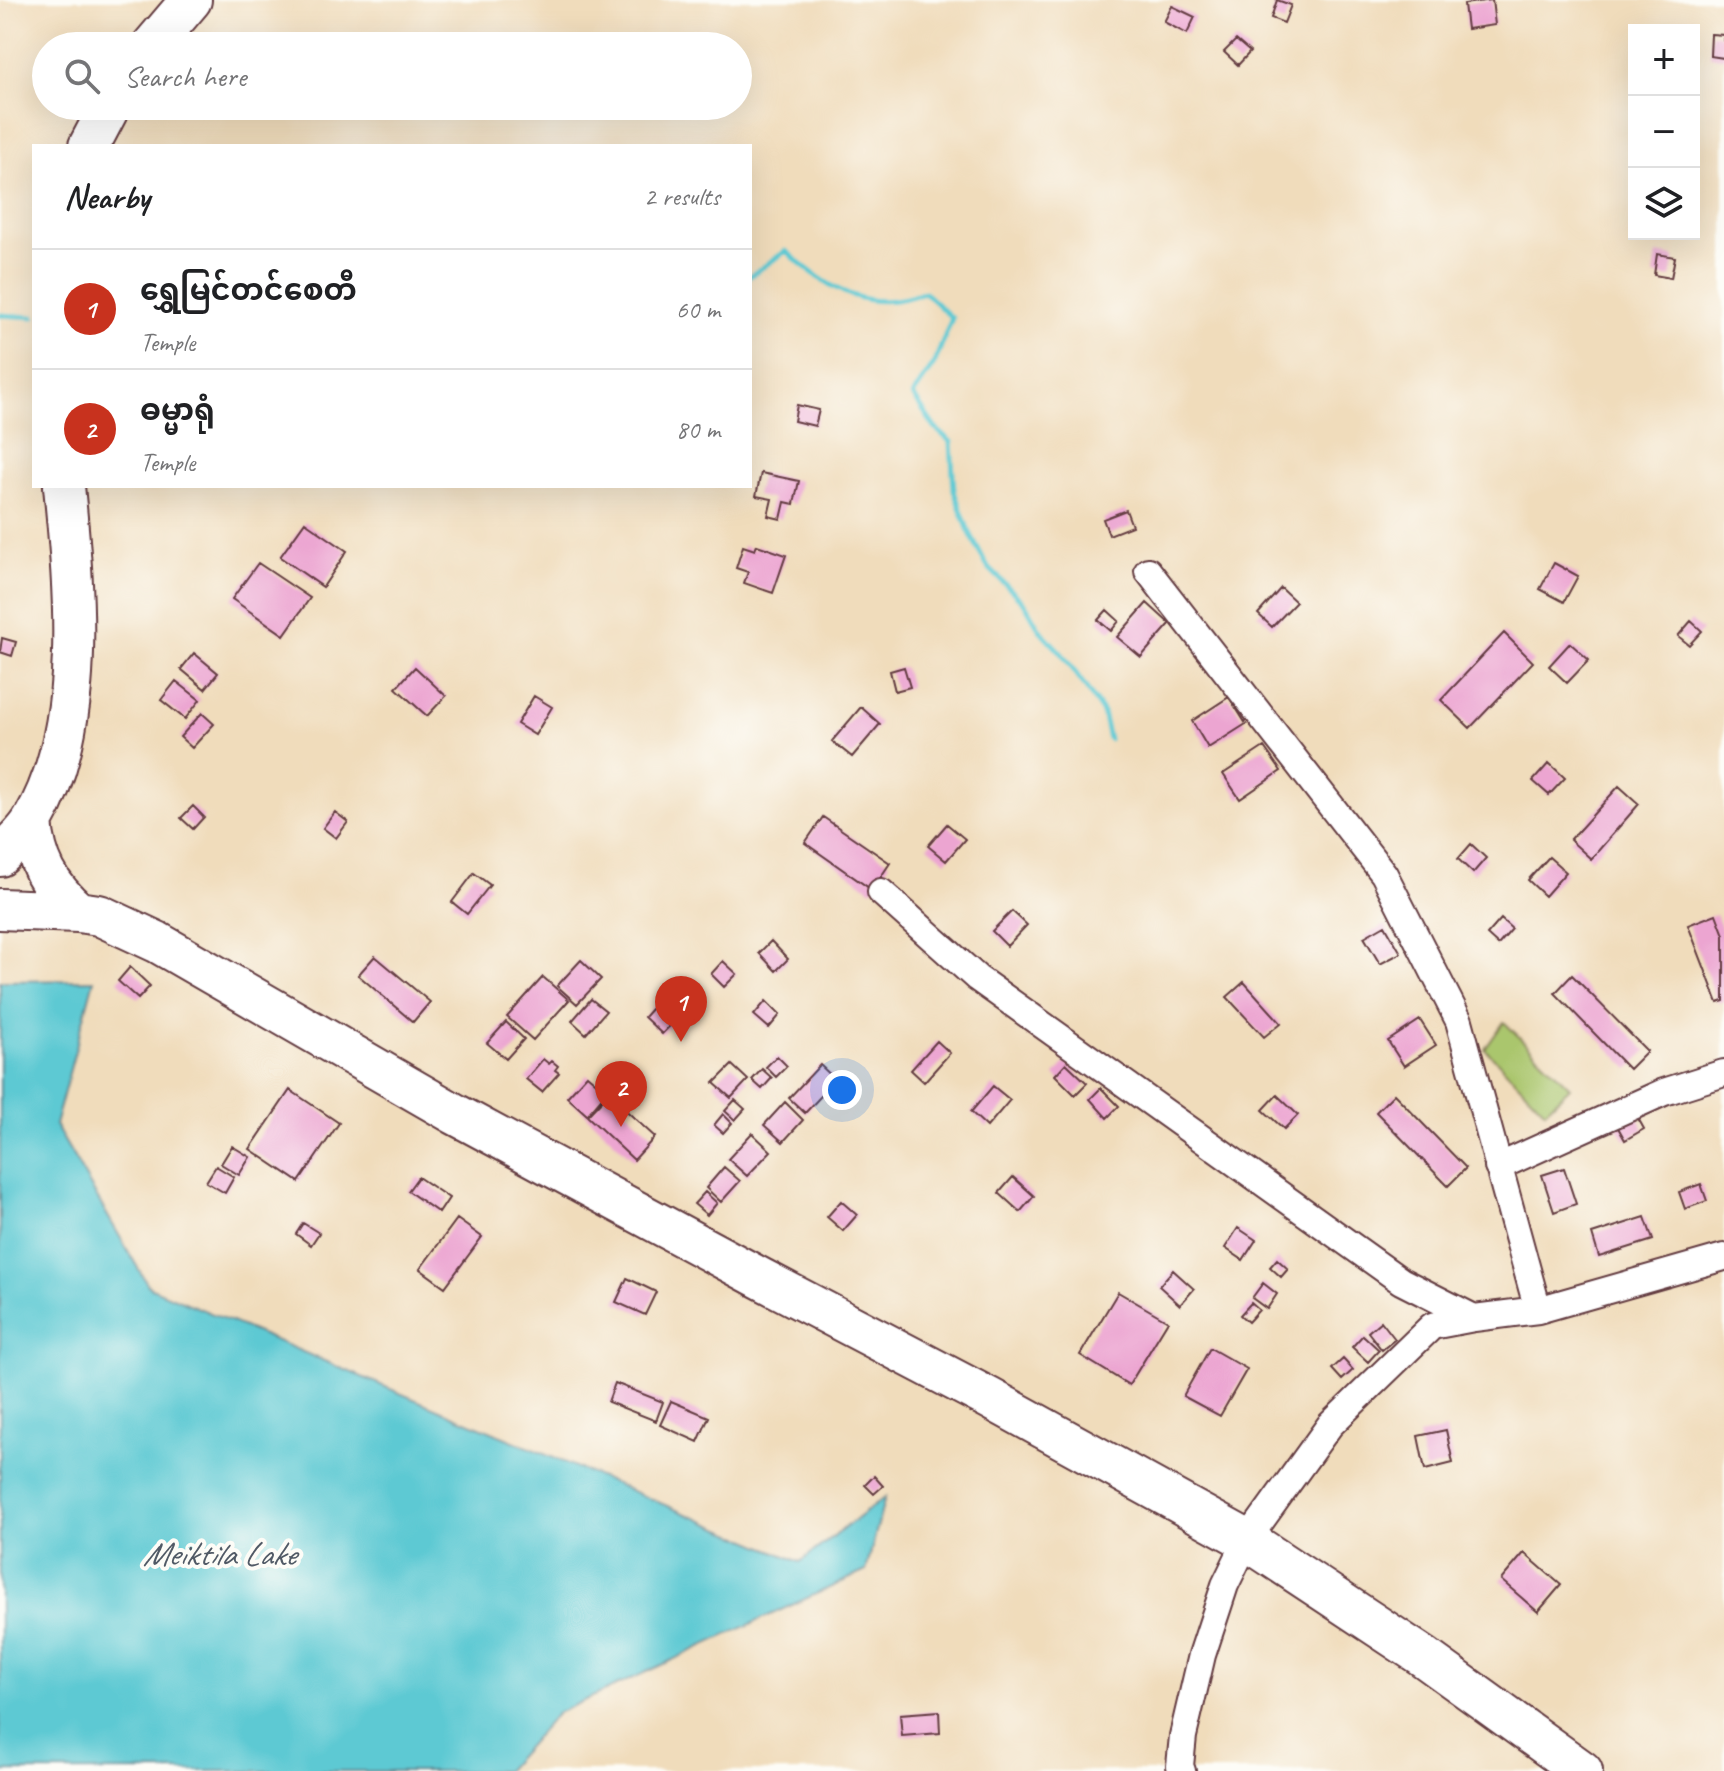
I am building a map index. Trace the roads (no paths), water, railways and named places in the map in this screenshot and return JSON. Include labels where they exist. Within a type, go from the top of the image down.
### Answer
[{"type":"highway","points":[[164,32],[191,0]]},
{"type":"highway","points":[[90,144],[103,120]]},
{"type":"highway","points":[[0,856],[32,822],[44,799],[68,712],[73,676],[72,594],[64,488]]},
{"type":"highway","points":[[32,822],[35,848],[44,873],[53,887],[78,912]]},
{"type":"highway","points":[[0,909],[99,915],[157,942],[455,1114],[989,1398],[1247,1540],[1424,1657],[1582,1771]]},
{"type":"street","points":[[1148,571],[1384,874],[1459,1021],[1538,1310]]},
{"type":"street","points":[[881,892],[977,978],[1401,1281],[1474,1318]]},
{"type":"street","points":[[1498,1167],[1664,1092],[1724,1073]]},
{"type":"street","points":[[1182,1771],[1183,1736],[1202,1655],[1225,1585],[1247,1540],[1330,1425],[1432,1326],[1538,1310],[1724,1257]]},
{"type":"water","name":"Meiktila Lake","points":[[94,980],[55,1125],[149,1287],[800,1562],[885,1497],[866,1571],[557,1713],[505,1771],[0,1771],[0,981]]},
{"type":"waterway","points":[[752,275],[786,251],[833,287],[849,294],[885,301],[924,292],[952,318],[934,364],[913,395],[935,428],[951,442],[954,491],[968,529],[987,566],[1025,604],[1040,630],[1082,682],[1103,713],[1109,739]]},
{"type":"waterway","points":[[0,315],[32,317]]},
{"type":"place","name":"ရွှေမြင်တင်စေတီ","points":[[681,1042]]},
{"type":"place","name":"ဓမ္မာရုံ","points":[[621,1127]]}]
